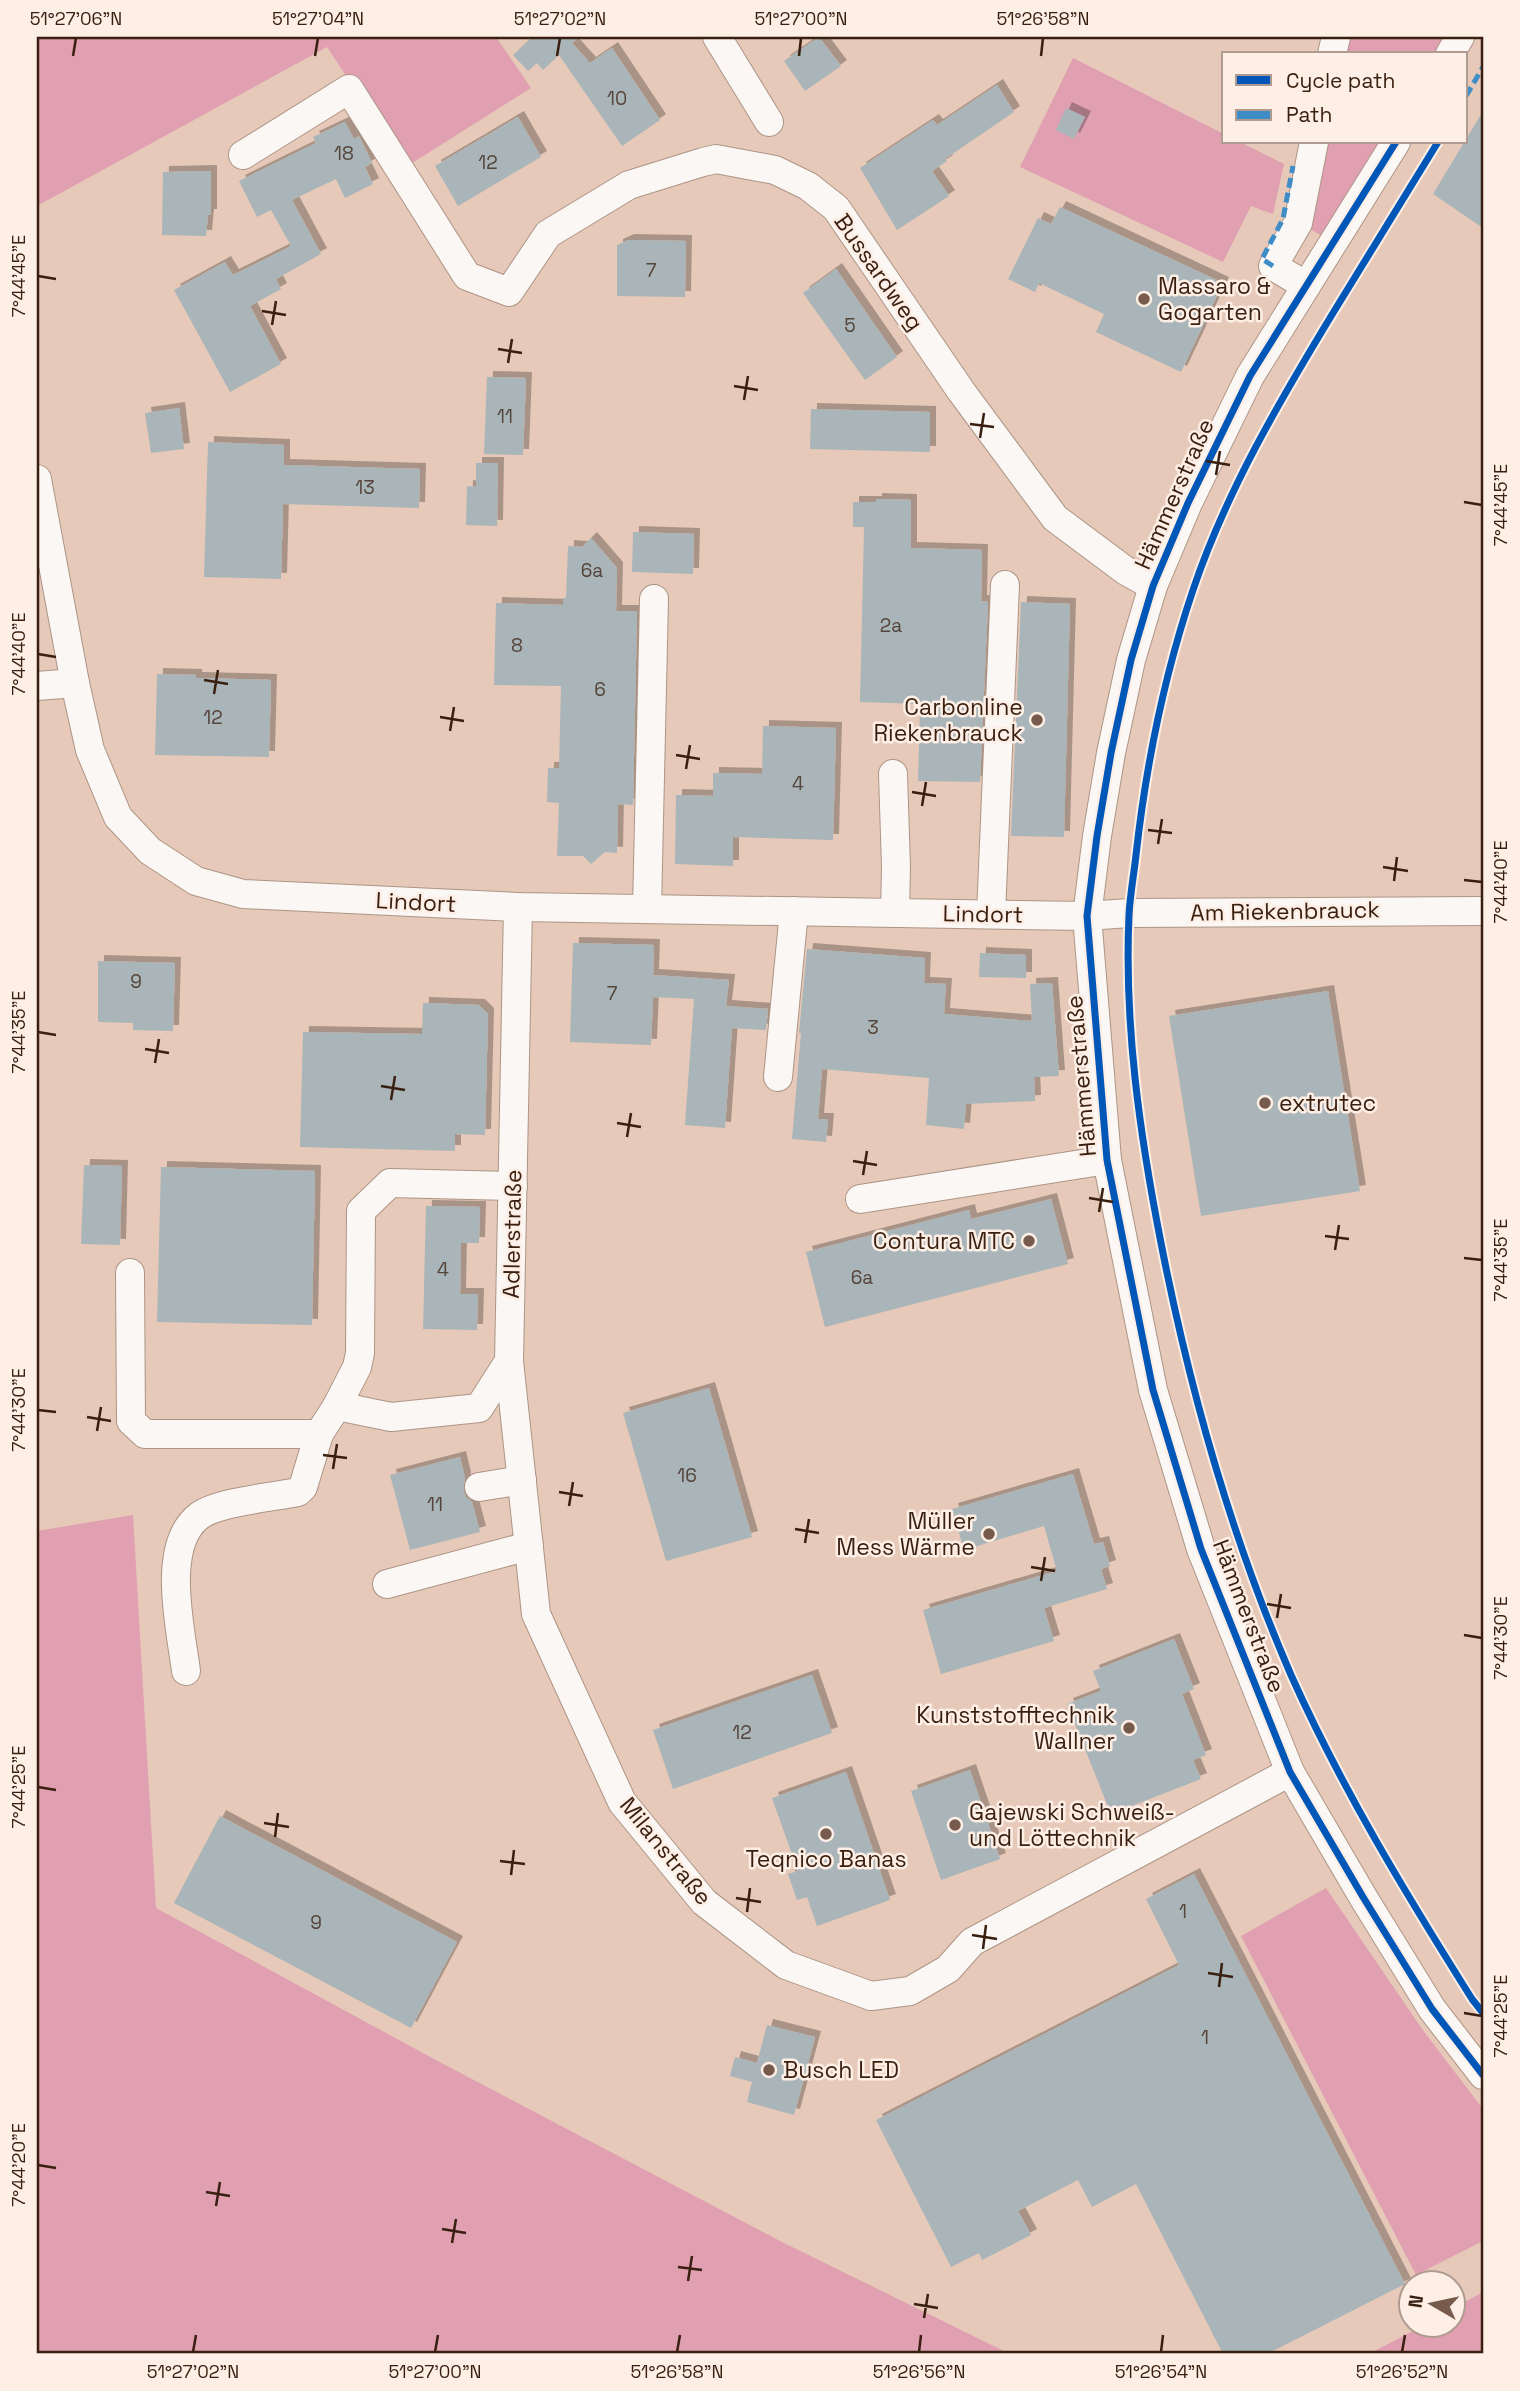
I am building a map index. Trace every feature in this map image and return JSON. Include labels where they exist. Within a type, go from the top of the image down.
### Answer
[{"type":"street","points":[[717,37],[769,122]]},
{"type":"street","name":"Bussardweg","points":[[243,155],[349,89],[467,276],[509,292],[548,234],[629,184],[716,159],[775,170],[808,186],[836,208],[961,391],[1055,518],[1126,570],[1153,586]]},
{"type":"street","points":[[1305,285],[1273,266],[1298,223],[1314,144]]},
{"type":"street","name":"Hämmerstraße","points":[[1395,144],[1250,376],[1188,503],[1153,586],[1130,660],[1111,753],[1087,916],[1107,1160],[1132,1296],[1153,1390],[1180,1485],[1231,1628],[1290,1772],[1432,2009],[1483,2075]]},
{"type":"street","name":"Lindort","points":[[37,479],[90,750],[118,817],[150,851],[196,881],[243,894],[518,907],[1087,916]]},
{"type":"street","points":[[992,914],[1005,585]]},
{"type":"street","points":[[648,909],[654,599]]},
{"type":"street","points":[[37,686],[75,683]]},
{"type":"street","points":[[893,774],[895,913]]},
{"type":"street","name":"Adlerstraße","points":[[509,1361],[518,907]]},
{"type":"street","points":[[778,1077],[794,911]]},
{"type":"street","name":"Am Riekenbrauck","points":[[1087,916],[1226,912],[1483,911]]},
{"type":"street","points":[[860,1199],[1107,1160]]},
{"type":"street","points":[[186,1671],[174,1584],[177,1558],[187,1530],[199,1516],[223,1506],[298,1492],[303,1487],[319,1434],[357,1367],[360,1353],[361,1211],[390,1183],[513,1186]]},
{"type":"street","points":[[130,1273],[131,1421],[145,1434],[319,1434]]},
{"type":"street","points":[[337,1406],[391,1417],[479,1408],[509,1361]]},
{"type":"street","name":"Milanstraße","points":[[509,1361],[536,1614],[622,1802],[704,1902],[786,1965],[871,1996],[910,1991],[948,1969],[972,1942],[1290,1772]]},
{"type":"street","points":[[479,1487],[522,1480]]},
{"type":"street","points":[[387,1584],[529,1546]]},
{"type":"shaded area","points":[[37,37],[496,37],[531,88],[406,167],[327,47],[37,206]]},
{"type":"shaded area","points":[[1336,37],[1454,37],[1449,52],[1332,52]]},
{"type":"shaded area","points":[[1073,58],[1222,133],[1222,144],[1244,144],[1284,164],[1273,214],[1251,206],[1223,262],[1020,167]]},
{"type":"shaded area","points":[[1314,144],[1395,144],[1332,241],[1298,223]]},
{"type":"shaded area","points":[[133,1515],[156,1908],[434,2059],[782,2242],[1010,2354],[37,2354],[37,1531]]},
{"type":"shaded area","points":[[1326,1888],[1422,2029],[1483,2109],[1483,2241],[1430,2268],[1412,2268],[1241,1936]]},
{"type":"shaded area","points":[[1483,2292],[1483,2354],[1369,2354],[1399,2338],[1468,2338],[1468,2300]]},
{"type":"building","points":[[533,37],[579,37],[572,43],[590,63],[612,48],[660,120],[622,146],[559,55],[543,70],[537,63],[528,71],[513,55]]},
{"type":"building","points":[[819,37],[841,66],[805,91],[784,61]]},
{"type":"building","points":[[997,85],[1014,112],[945,159],[947,161],[932,171],[949,196],[897,230],[860,168],[933,120],[937,125]]},
{"type":"building","points":[[1066,108],[1085,117],[1074,139],[1056,130]]},
{"type":"building","points":[[1483,111],[1483,228],[1433,194],[1463,144],[1468,144],[1468,136]]},
{"type":"building","points":[[518,117],[541,157],[458,206],[435,166]]},
{"type":"building","points":[[345,122],[354,139],[359,136],[372,163],[365,167],[373,184],[345,198],[336,179],[292,200],[321,254],[276,279],[281,289],[250,306],[281,364],[230,392],[174,290],[225,262],[233,275],[291,246],[271,210],[257,217],[239,181],[316,143],[313,137]]},
{"type":"building","points":[[211,171],[211,215],[208,215],[206,236],[162,235],[163,172]]},
{"type":"building","name":"Massaro & Gogarten","points":[[1060,207],[1223,283],[1181,372],[1096,332],[1104,314],[1039,283],[1035,292],[1008,279],[1038,218],[1051,224]]},
{"type":"building","points":[[628,240],[686,241],[685,297],[617,296],[617,245]]},
{"type":"building","points":[[836,269],[897,357],[865,380],[803,293]]},
{"type":"building","points":[[487,377],[526,378],[523,455],[484,454]]},
{"type":"building","points":[[179,408],[184,449],[151,453],[145,413]]},
{"type":"building","points":[[811,409],[930,412],[930,452],[810,449]]},
{"type":"building","points":[[208,442],[284,445],[284,465],[420,469],[419,508],[283,504],[281,579],[204,577]]},
{"type":"building","points":[[476,463],[498,463],[497,526],[466,525],[467,486],[476,487]]},
{"type":"building","points":[[876,499],[911,500],[911,548],[982,550],[981,601],[988,602],[980,782],[918,781],[920,704],[860,702],[864,527],[853,527],[853,502],[876,502]]},
{"type":"building","points":[[633,532],[694,534],[693,574],[632,572]]},
{"type":"building","points":[[591,538],[617,568],[616,611],[637,611],[633,805],[618,804],[617,853],[605,852],[591,864],[583,856],[557,856],[559,803],[547,802],[548,768],[559,768],[561,686],[494,685],[496,603],[563,605],[563,598],[566,598],[568,546],[582,547]]},
{"type":"building","name":"Carbonline Riekenbrauck","points":[[1021,602],[1070,604],[1064,837],[1011,836]]},
{"type":"building","points":[[157,674],[271,680],[269,757],[155,755]]},
{"type":"building","points":[[763,726],[836,728],[833,840],[733,837],[733,866],[675,864],[676,795],[713,796],[713,773],[762,774]]},
{"type":"building","points":[[573,943],[654,945],[653,975],[729,980],[726,1006],[768,1009],[766,1030],[732,1028],[725,1128],[685,1125],[694,999],[653,997],[651,1045],[570,1042]]},
{"type":"building","points":[[807,949],[925,958],[924,983],[946,984],[944,1014],[1032,1021],[1030,984],[1052,983],[1059,1076],[1034,1077],[1035,1101],[966,1104],[964,1129],[926,1125],[929,1078],[822,1069],[818,1119],[828,1119],[826,1142],[792,1139]]},
{"type":"building","points":[[980,953],[1026,955],[1026,978],[979,977]]},
{"type":"building","points":[[98,961],[175,963],[173,1031],[133,1030],[133,1023],[98,1022]]},
{"type":"building","name":"extrutec","points":[[1328,991],[1360,1191],[1201,1216],[1169,1016]]},
{"type":"building","points":[[423,1003],[479,1005],[488,1014],[485,1135],[455,1134],[455,1151],[300,1147],[303,1032],[422,1034]]},
{"type":"building","points":[[84,1165],[122,1166],[120,1245],[81,1244]]},
{"type":"building","points":[[161,1167],[315,1171],[312,1325],[157,1322]]},
{"type":"building","points":[[1051,1199],[1068,1264],[825,1327],[806,1252],[969,1210],[971,1219]]},
{"type":"building","points":[[426,1206],[480,1207],[479,1243],[461,1243],[460,1294],[478,1294],[477,1330],[423,1329]]},
{"type":"building","points":[[709,1388],[752,1537],[666,1561],[623,1413]]},
{"type":"building","points":[[460,1457],[465,1478],[463,1490],[472,1502],[480,1532],[410,1550],[390,1475]]},
{"type":"building","points":[[1073,1474],[1094,1544],[1103,1542],[1110,1566],[1101,1569],[1107,1589],[1044,1608],[1054,1641],[941,1674],[923,1610],[1057,1571],[1044,1526],[964,1550],[952,1509]]},
{"type":"building","name":"Kunststofftechnik Wallner","points":[[1174,1639],[1194,1689],[1182,1694],[1206,1755],[1193,1760],[1201,1779],[1111,1814],[1067,1704],[1101,1691],[1093,1671]]},
{"type":"building","points":[[812,1675],[832,1733],[673,1789],[653,1730]]},
{"type":"building","name":"Gajewski Schweiß- und Löttechnik","points":[[970,1770],[1000,1859],[941,1880],[911,1791]]},
{"type":"building","name":"Teqnico Banas","points":[[846,1772],[890,1900],[817,1926],[807,1897],[797,1900],[788,1874],[798,1871],[772,1798]]},
{"type":"building","points":[[220,1816],[457,1942],[411,2028],[174,1903]]},
{"type":"building","points":[[1194,1874],[1398,2270],[1398,2288],[1267,2354],[1223,2354],[1136,2184],[1092,2207],[1078,2180],[1018,2211],[1031,2235],[982,2260],[979,2253],[951,2267],[876,2120],[1179,1965],[1146,1899]]},
{"type":"building","name":"Busch LED","points":[[767,2025],[815,2037],[794,2115],[747,2102],[752,2082],[730,2076],[735,2057],[757,2063]]},
{"type":"marked path","points":[[1468,93],[1483,67]]},
{"type":"marked path","points":[[1273,266],[1262,259],[1283,219],[1293,166]]},
{"type":"cycle path","points":[[1395,144],[1250,376],[1188,503],[1153,586],[1131,660],[1111,753],[1087,916],[1107,1160],[1153,1390],[1201,1549],[1290,1772],[1432,2009],[1483,2075]]},
{"type":"cycle path","points":[[1437,144],[1333,313],[1255,448],[1221,518],[1193,590],[1165,688],[1145,788],[1130,907],[1129,998],[1140,1121],[1172,1298],[1214,1463],[1249,1570],[1291,1675],[1353,1800],[1399,1880],[1483,2013]]},
{"type":"place","name":"Massaro & Gogarten","points":[[1144,299]]},
{"type":"place","name":"Carbonline Riekenbrauck","points":[[1037,720]]},
{"type":"place","name":"extrutec","points":[[1265,1103]]},
{"type":"place","name":"Contura MTC","points":[[1029,1241]]},
{"type":"place","name":"Müller Mess Wärme","points":[[989,1534]]},
{"type":"place","name":"Kunststofftechnik Wallner","points":[[1129,1728]]},
{"type":"place","name":"Gajewski Schweiß- und Löttechnik","points":[[955,1825]]},
{"type":"place","name":"Teqnico Banas","points":[[826,1834]]},
{"type":"place","name":"Busch LED","points":[[769,2070]]}]
